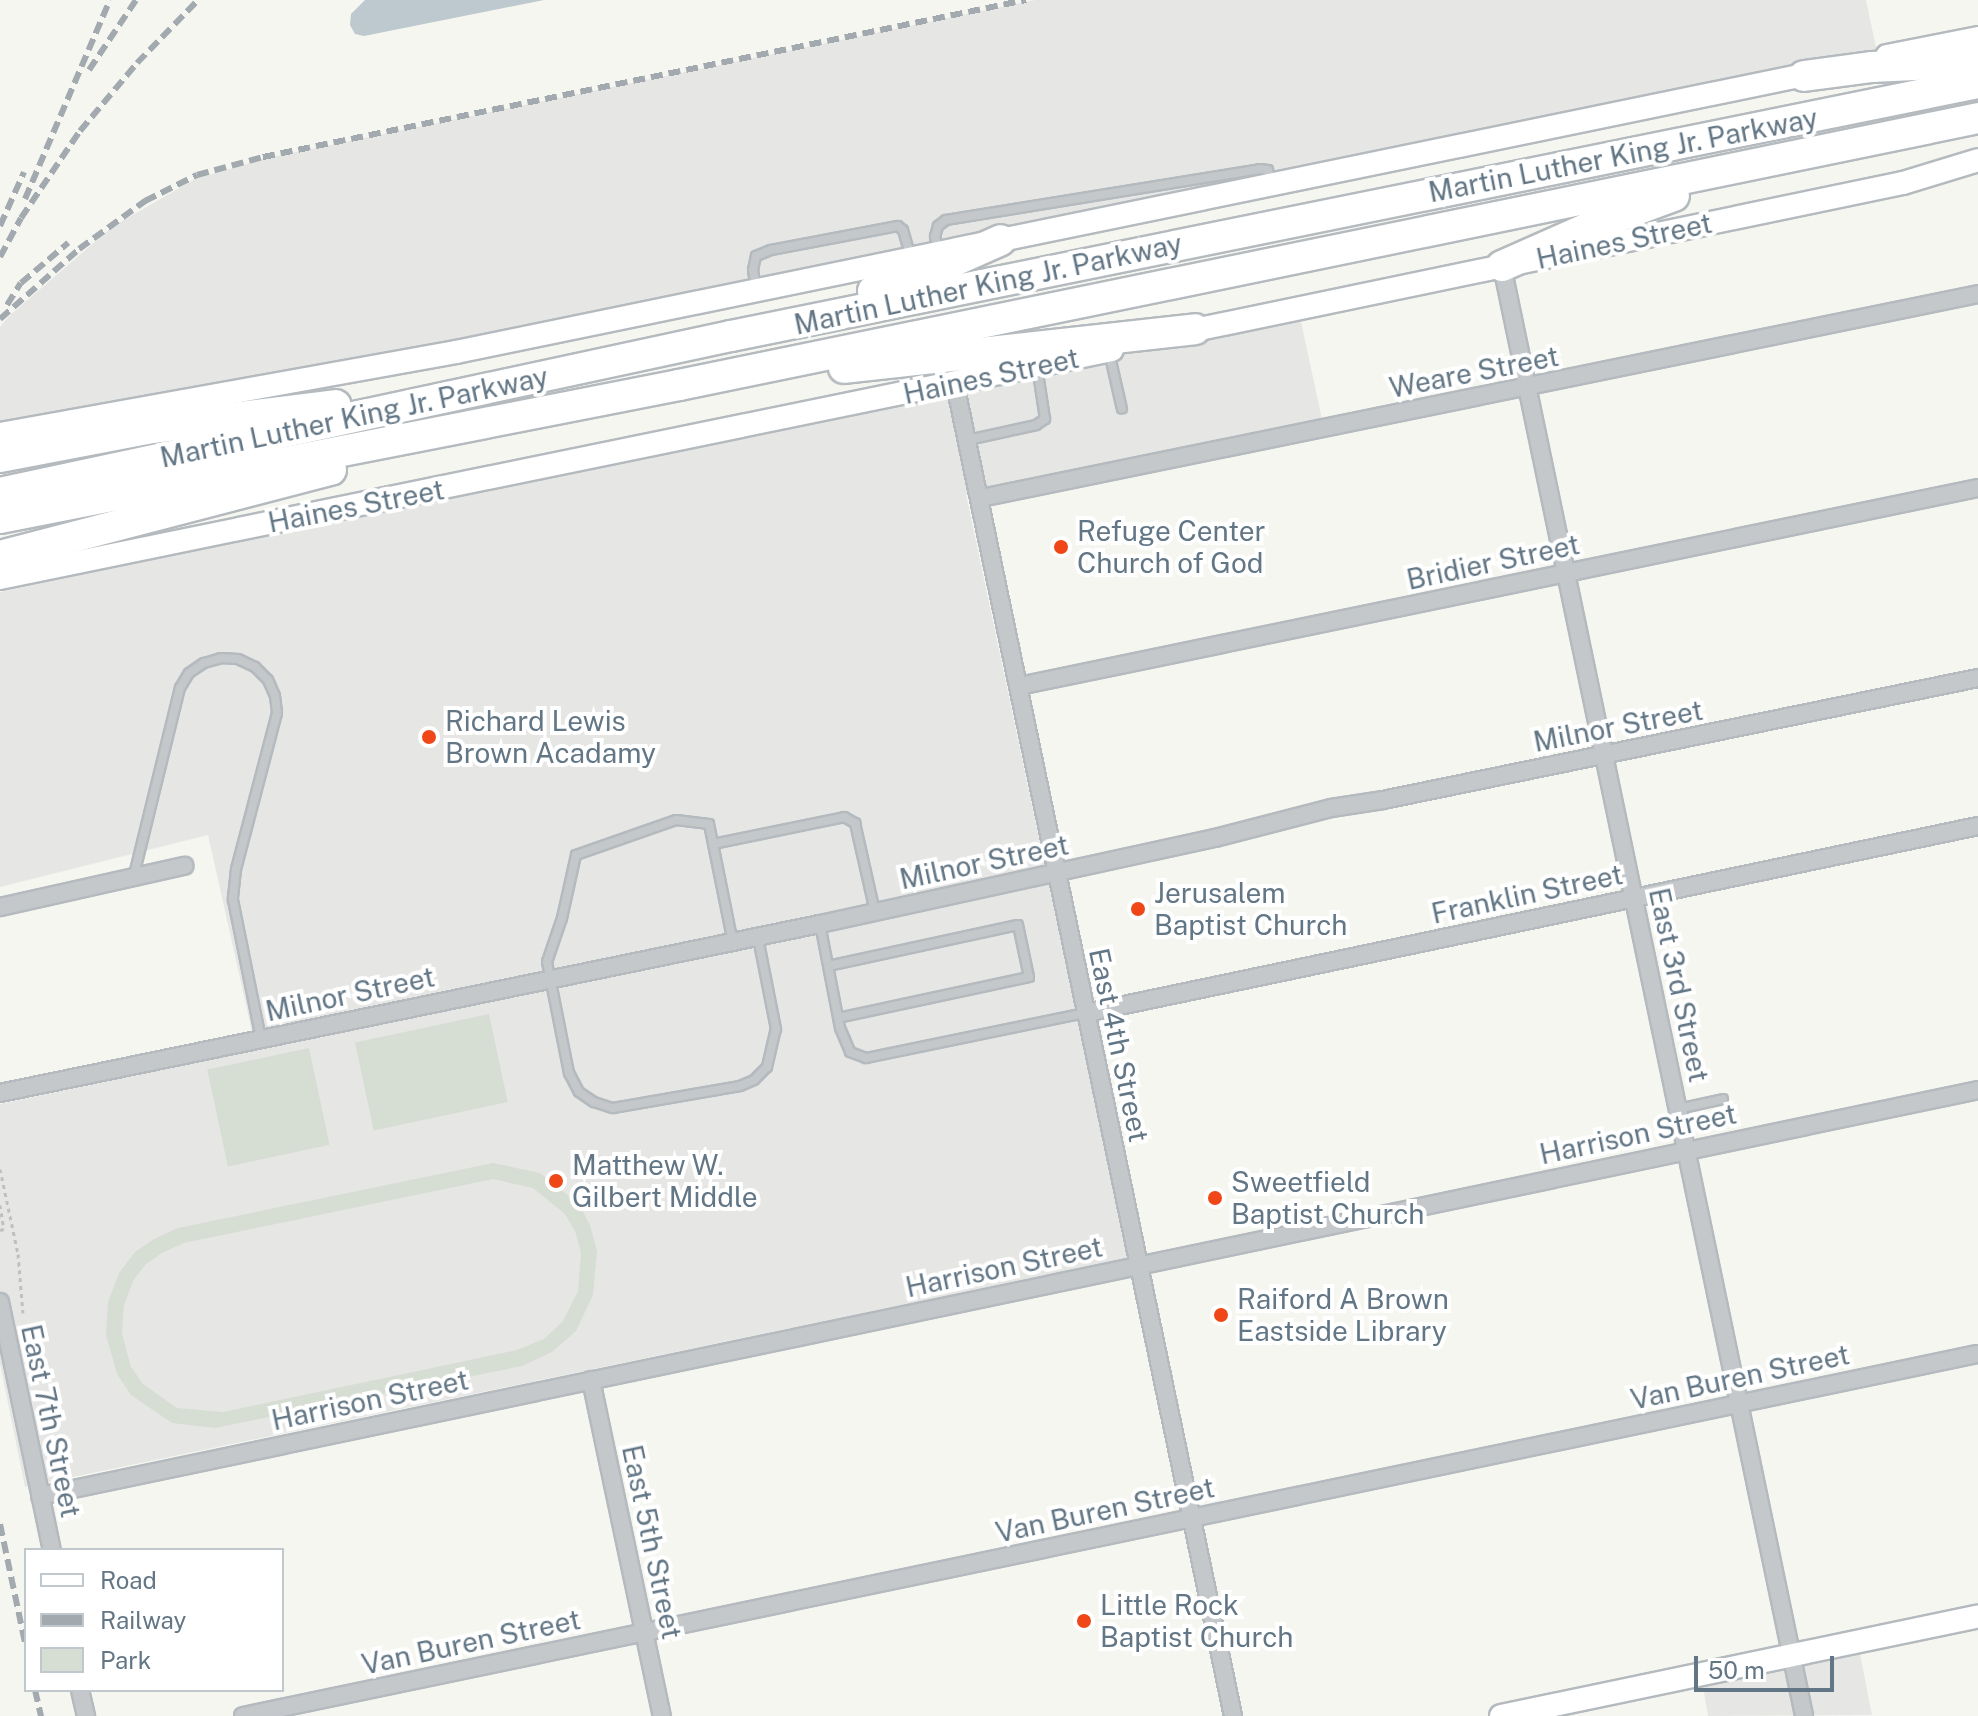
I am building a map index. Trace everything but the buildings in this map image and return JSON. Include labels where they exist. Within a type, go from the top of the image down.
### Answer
[{"type":"highway","points":[[1804,76],[1872,67],[1978,62]]},
{"type":"highway","name":"Martin Luther King Jr. Parkway","points":[[0,493],[731,336],[1978,83]]},
{"type":"highway","name":"Martin Luther King Jr. Parkway","points":[[0,518],[679,385],[1978,118]]},
{"type":"highway","points":[[1502,266],[1626,213],[1811,152]]},
{"type":"highway","points":[[731,336],[934,270],[1001,240]]},
{"type":"highway","points":[[679,385],[1195,329]]},
{"type":"highway","points":[[3,563],[581,404]]},
{"type":"highway","points":[[0,457],[152,428],[255,414],[334,405],[410,405]]},
{"type":"street","points":[[0,434],[348,372],[1978,38]]},
{"type":"street","name":"Haines Street","points":[[3,563],[955,384],[1195,329],[1903,183],[1978,160]]},
{"type":"street","points":[[1903,183],[1978,170]]},
{"type":"street","name":"East 3rd Street","points":[[1502,266],[1804,1716]]},
{"type":"street","name":"Weare Street","points":[[981,498],[1978,294]]},
{"type":"street","name":"East 4th Street","points":[[955,384],[1233,1716]]},
{"type":"street","name":"Bridier Street","points":[[1019,686],[1978,488]]},
{"type":"street","name":"Milnor Street","points":[[0,1093],[758,938],[1057,873],[1331,808],[1978,678]]},
{"type":"street","name":"Franklin Street","points":[[1086,1013],[1978,826]]},
{"type":"street","points":[[0,907],[184,866]]},
{"type":"street","name":"Harrison Street","points":[[40,1496],[1978,1090]]},
{"type":"street","name":"East 7th Street","points":[[0,1302],[52,1548]]},
{"type":"street","name":"Van Buren Street","points":[[243,1716],[1978,1354]]},
{"type":"street","name":"East 5th Street","points":[[591,1380],[662,1716]]},
{"type":"street","points":[[1501,1716],[1978,1616]]},
{"type":"street","points":[[80,1692],[86,1716]]},
{"type":"lane","points":[[939,253],[935,237],[938,226],[946,220],[1260,169],[1268,170],[1272,185]]},
{"type":"lane","points":[[757,290],[753,270],[756,256],[771,250],[898,226],[903,230],[911,258]]},
{"type":"lane","points":[[1109,351],[1122,409]]},
{"type":"lane","points":[[968,440],[1036,425],[1045,419],[1037,366]]},
{"type":"lane","points":[[134,875],[180,688],[189,673],[204,663],[221,658],[238,659],[255,667],[271,688],[277,713],[236,869],[233,900],[261,1039]]},
{"type":"lane","points":[[713,844],[844,817],[855,823],[875,912]]},
{"type":"lane","points":[[733,943],[709,824],[676,820],[576,855],[562,918],[547,962],[548,980],[569,1073],[579,1092],[594,1102],[613,1108],[740,1086],[754,1080],[767,1067],[774,1048],[776,1029],[758,938]]},
{"type":"lane","points":[[820,924],[838,1018],[850,1052],[866,1058],[1086,1013]]},
{"type":"lane","points":[[828,966],[1018,925],[1029,977],[838,1018]]},
{"type":"lane","points":[[1678,1109],[1723,1099]]},
{"type":"path","points":[[0,1168],[13,1226],[23,1313]]},
{"type":"path","points":[[0,1205],[4,1229],[0,1230]]},
{"type":"shaded area","points":[[365,0],[544,0],[364,36],[355,34],[350,25],[351,14]]},
{"type":"shaded area","points":[[1035,0],[1866,0],[1877,52],[367,361],[0,425],[0,327],[112,227],[195,179],[267,158]]},
{"type":"shaded area","points":[[1300,317],[1322,419],[966,494],[1128,1258],[25,1487],[0,1364],[0,1104],[256,1050],[208,835],[0,887],[0,592]]},
{"type":"shaded area","points":[[1860,1654],[1872,1715],[1708,1716],[1703,1687]]},
{"type":"green space","points":[[489,1014],[508,1102],[374,1131],[355,1042]]},
{"type":"green space","points":[[309,1048],[330,1145],[228,1166],[207,1070]]},
{"type":"green space","points":[[493,1163],[540,1173],[579,1204],[590,1225],[597,1251],[593,1295],[576,1331],[552,1352],[522,1366],[215,1428],[172,1423],[131,1395],[117,1374],[106,1335],[108,1302],[119,1273],[135,1252],[178,1228]],"holes":[[[493,1179],[533,1188],[565,1214],[575,1231],[581,1253],[578,1291],[563,1321],[544,1339],[517,1350],[223,1412],[177,1408],[143,1384],[131,1367],[122,1334],[124,1305],[133,1281],[146,1264],[184,1243]]]},
{"type":"railway","points":[[25,199],[110,0]]},
{"type":"railway","points":[[89,70],[136,0]]},
{"type":"railway","points":[[0,257],[21,218],[80,131],[137,63],[198,0]]},
{"type":"railway","points":[[0,319],[79,249],[145,201],[197,175],[263,157],[1026,0]]},
{"type":"railway","points":[[0,226],[24,172]]},
{"type":"railway","points":[[7,305],[21,283],[68,243]]},
{"type":"railway","points":[[0,1524],[24,1638]]},
{"type":"railway","points":[[35,1692],[41,1716]]},
{"type":"place","name":"Refuge Center Church of God","points":[[1061,547]]},
{"type":"place","name":"Richard Lewis Brown Acadamy","points":[[429,737]]},
{"type":"place","name":"Jerusalem Baptist Church","points":[[1138,909]]},
{"type":"place","name":"Matthew W. Gilbert Middle","points":[[556,1181]]},
{"type":"place","name":"Sweetfield Baptist Church","points":[[1215,1198]]},
{"type":"place","name":"Raiford A Brown Eastside Library","points":[[1221,1315]]},
{"type":"place","name":"Little Rock Baptist Church","points":[[1084,1621]]}]
